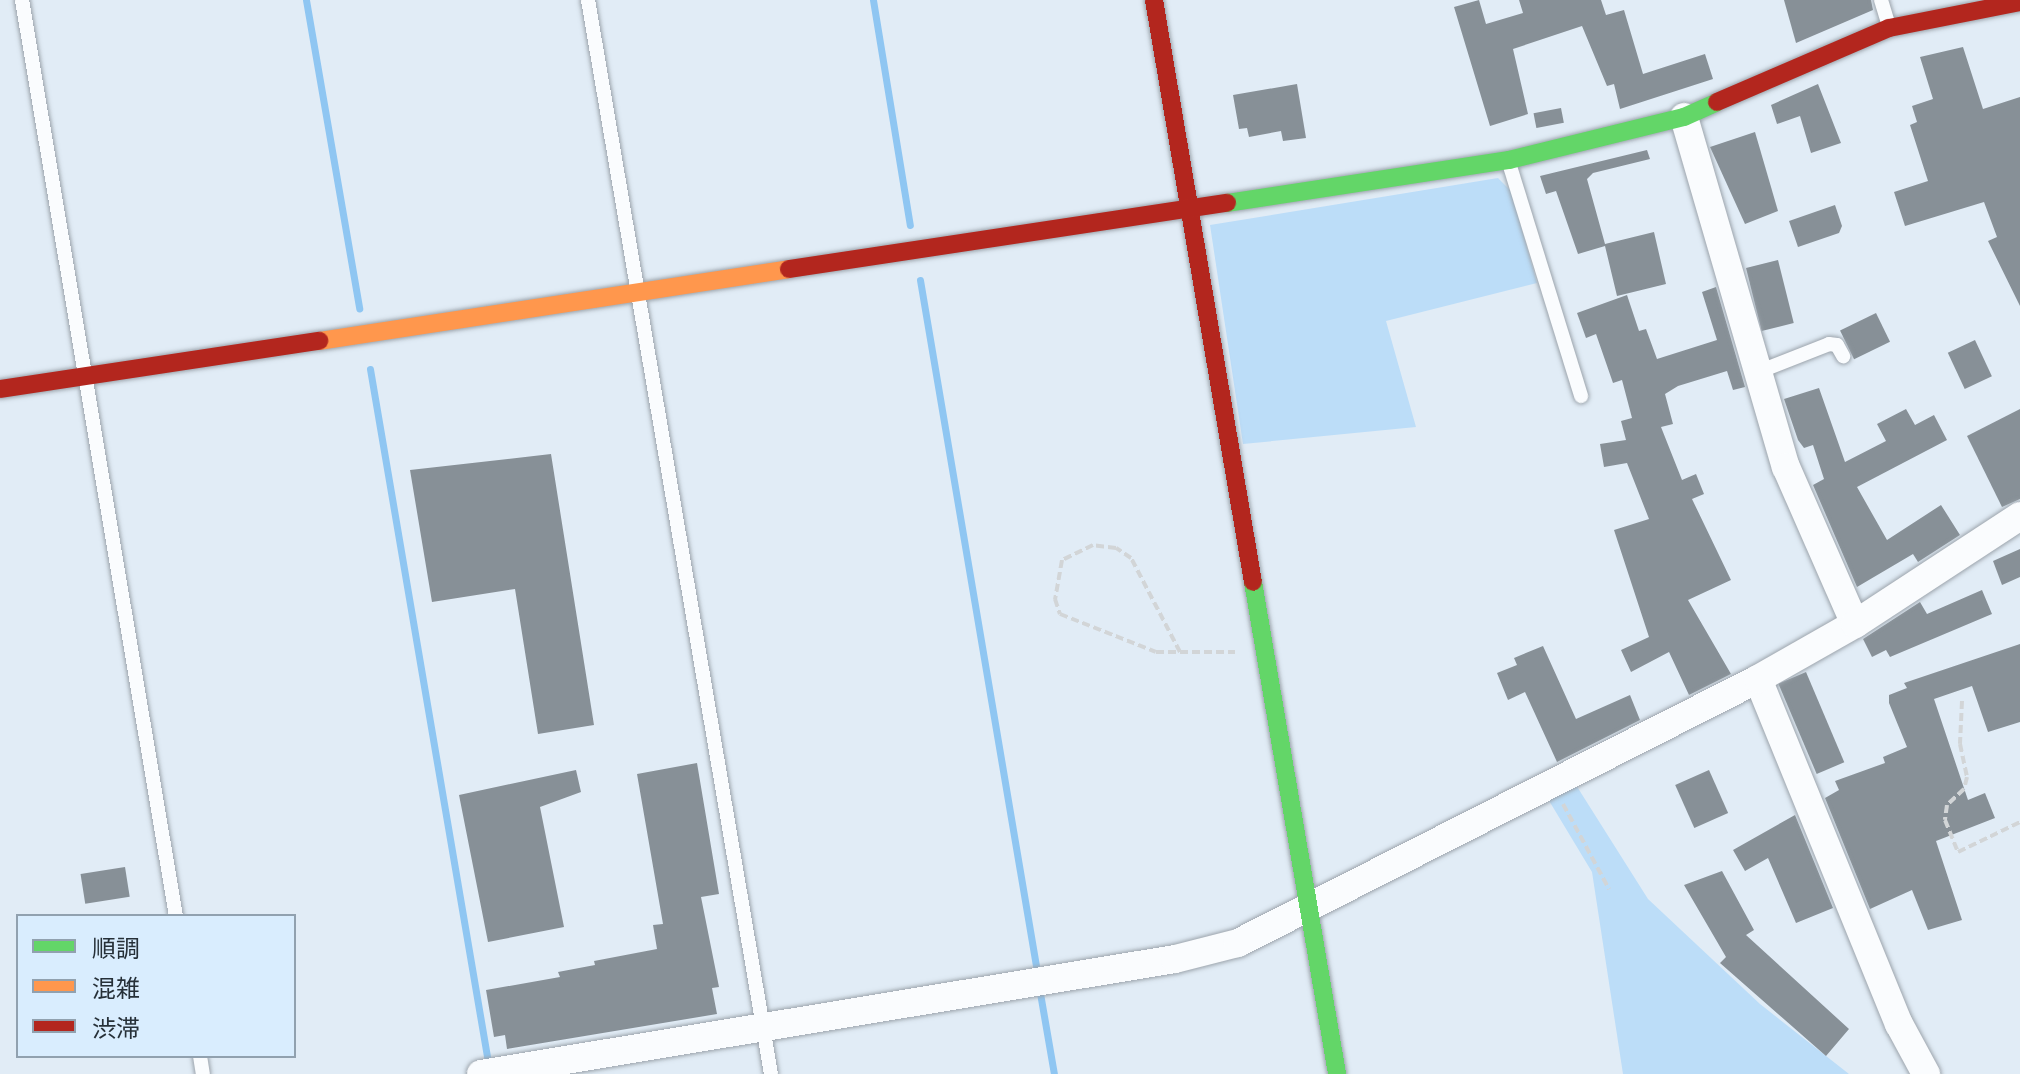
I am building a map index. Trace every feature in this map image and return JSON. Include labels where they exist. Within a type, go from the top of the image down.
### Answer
[{"type":"street","points":[[1154,0],[1337,1074]]},
{"type":"street","points":[[0,389],[84,379],[1187,205],[1509,160],[1684,117],[1889,28],[2020,2]]},
{"type":"street","points":[[1684,117],[1791,480],[1855,624]]},
{"type":"street","points":[[481,1074],[1205,953],[1310,910],[1758,679],[1855,624],[2020,516]]},
{"type":"street","points":[[1758,679],[1899,1024],[1926,1074]]},
{"type":"lane","points":[[22,0],[176,914]]},
{"type":"lane","points":[[588,0],[771,1074]]},
{"type":"lane","points":[[1881,0],[1889,28]]},
{"type":"lane","points":[[1509,160],[1581,396]]},
{"type":"lane","points":[[1758,372],[1829,344],[1837,345],[1843,356]]},
{"type":"path","points":[[1180,652],[1131,558],[1116,548],[1093,545],[1062,560],[1055,599],[1060,614],[1156,652],[1180,652],[1265,648]]},
{"type":"path","points":[[1962,701],[1960,744],[1967,777],[1964,789],[1947,805],[1945,820],[1958,852],[2020,822]]},
{"type":"path","points":[[1552,784],[1609,889]]},
{"type":"shaded area","points":[[1498,178],[1511,191],[1537,283],[1386,321],[1416,427],[1243,444],[1210,225]]},
{"type":"shaded area","points":[[1576,785],[1648,899],[1760,1004],[1849,1074],[1623,1074],[1592,872],[1548,799]]},
{"type":"building","points":[[1479,0],[1486,24],[1523,13],[1519,0],[1601,0],[1606,15],[1624,10],[1643,74],[1705,54],[1713,79],[1620,109],[1614,84],[1607,86],[1582,26],[1513,49],[1528,114],[1490,126],[1454,7]]},
{"type":"building","points":[[1784,0],[1871,0],[1873,10],[1796,43]]},
{"type":"building","points":[[1963,47],[1983,109],[2020,97],[2020,306],[1988,241],[1997,237],[1984,202],[1905,226],[1894,192],[1928,181],[1910,125],[1917,122],[1912,106],[1933,99],[1920,57]]},
{"type":"building","points":[[1297,84],[1306,138],[1283,141],[1281,131],[1249,137],[1247,128],[1239,129],[1233,95]]},
{"type":"building","points":[[1818,84],[1841,143],[1811,153],[1800,116],[1777,124],[1771,105]]},
{"type":"building","points":[[1561,108],[1564,123],[1536,128],[1534,113]]},
{"type":"building","points":[[1755,132],[1778,211],[1745,224],[1710,147]]},
{"type":"building","points":[[1647,150],[1650,159],[1593,173],[1587,179],[1605,244],[1654,232],[1666,284],[1617,296],[1605,246],[1578,254],[1556,191],[1546,194],[1540,176]]},
{"type":"building","points":[[1835,205],[1842,226],[1839,233],[1798,247],[1789,221]]},
{"type":"building","points":[[1778,260],[1794,323],[1762,331],[1746,268]]},
{"type":"building","points":[[1716,287],[1745,387],[1733,390],[1727,371],[1678,386],[1665,394],[1673,424],[1661,427],[1682,480],[1696,474],[1704,494],[1692,499],[1731,580],[1688,600],[1731,674],[1689,695],[1669,652],[1631,672],[1621,650],[1649,637],[1614,530],[1649,519],[1627,463],[1604,467],[1600,444],[1626,440],[1621,421],[1632,418],[1622,380],[1613,383],[1596,334],[1586,338],[1577,313],[1627,295],[1639,331],[1646,329],[1657,359],[1717,340],[1702,292]]},
{"type":"building","points":[[1876,313],[1890,342],[1854,359],[1840,331]]},
{"type":"building","points":[[1975,340],[1992,376],[1965,389],[1948,353]]},
{"type":"building","points":[[1819,388],[1845,462],[1886,441],[1877,424],[1906,409],[1915,425],[1934,415],[1947,440],[1857,487],[1887,540],[1941,505],[1960,535],[1918,562],[1913,554],[1857,587],[1813,485],[1824,479],[1813,445],[1804,448],[1798,440],[1784,399]]},
{"type":"building","points":[[2020,409],[2020,499],[2002,507],[1967,436]]},
{"type":"building","points":[[551,454],[594,725],[538,734],[515,589],[432,602],[410,470]]},
{"type":"building","points":[[2020,549],[2020,577],[2002,585],[1993,561]]},
{"type":"building","points":[[1982,590],[1992,614],[1890,657],[1886,650],[1872,657],[1863,639],[1920,602],[1927,614]]},
{"type":"building","points":[[2020,644],[2020,722],[1988,732],[1972,686],[1934,699],[1968,800],[1985,793],[1995,818],[1936,841],[1962,920],[1928,930],[1912,890],[1870,909],[1825,798],[1839,790],[1835,781],[1885,763],[1883,757],[1907,747],[1889,703],[1889,695],[1907,688],[1904,683]]},
{"type":"building","points":[[1543,646],[1576,719],[1630,695],[1640,720],[1557,762],[1525,692],[1508,700],[1497,673],[1517,665],[1514,658]]},
{"type":"building","points":[[1806,672],[1844,762],[1817,774],[1778,684]]},
{"type":"building","points":[[697,763],[719,894],[701,897],[719,987],[712,988],[717,1014],[507,1049],[505,1035],[494,1037],[486,990],[560,977],[558,972],[595,965],[594,961],[657,949],[653,925],[663,924],[637,774]]},
{"type":"building","points":[[576,770],[581,792],[540,807],[564,927],[488,942],[459,795]]},
{"type":"building","points":[[1709,770],[1728,813],[1694,828],[1675,785]]},
{"type":"building","points":[[1795,815],[1833,908],[1796,923],[1768,858],[1745,871],[1733,850]]},
{"type":"building","points":[[125,867],[130,897],[85,904],[81,874]]},
{"type":"building","points":[[1722,871],[1754,930],[1746,935],[1849,1029],[1826,1056],[1720,963],[1726,957],[1684,885]]},
{"type":"waterway","points":[[306,0],[359,308]]},
{"type":"waterway","points":[[873,0],[910,225]]},
{"type":"waterway","points":[[920,280],[1037,972]]},
{"type":"waterway","points":[[370,369],[488,1062]]},
{"type":"waterway","points":[[1040,993],[1054,1074]]},
{"type":"traffic: fast","points":[[1227,203],[1509,160],[1684,117],[1717,102]]},
{"type":"traffic: fast","points":[[1253,582],[1337,1074]]},
{"type":"traffic: slow","points":[[319,341],[789,269]]},
{"type":"traffic: jam","points":[[1154,0],[1253,582]]},
{"type":"traffic: jam","points":[[1717,102],[1889,28],[2020,2]]},
{"type":"traffic: jam","points":[[789,269],[1227,203]]},
{"type":"traffic: jam","points":[[0,389],[319,341]]}]
